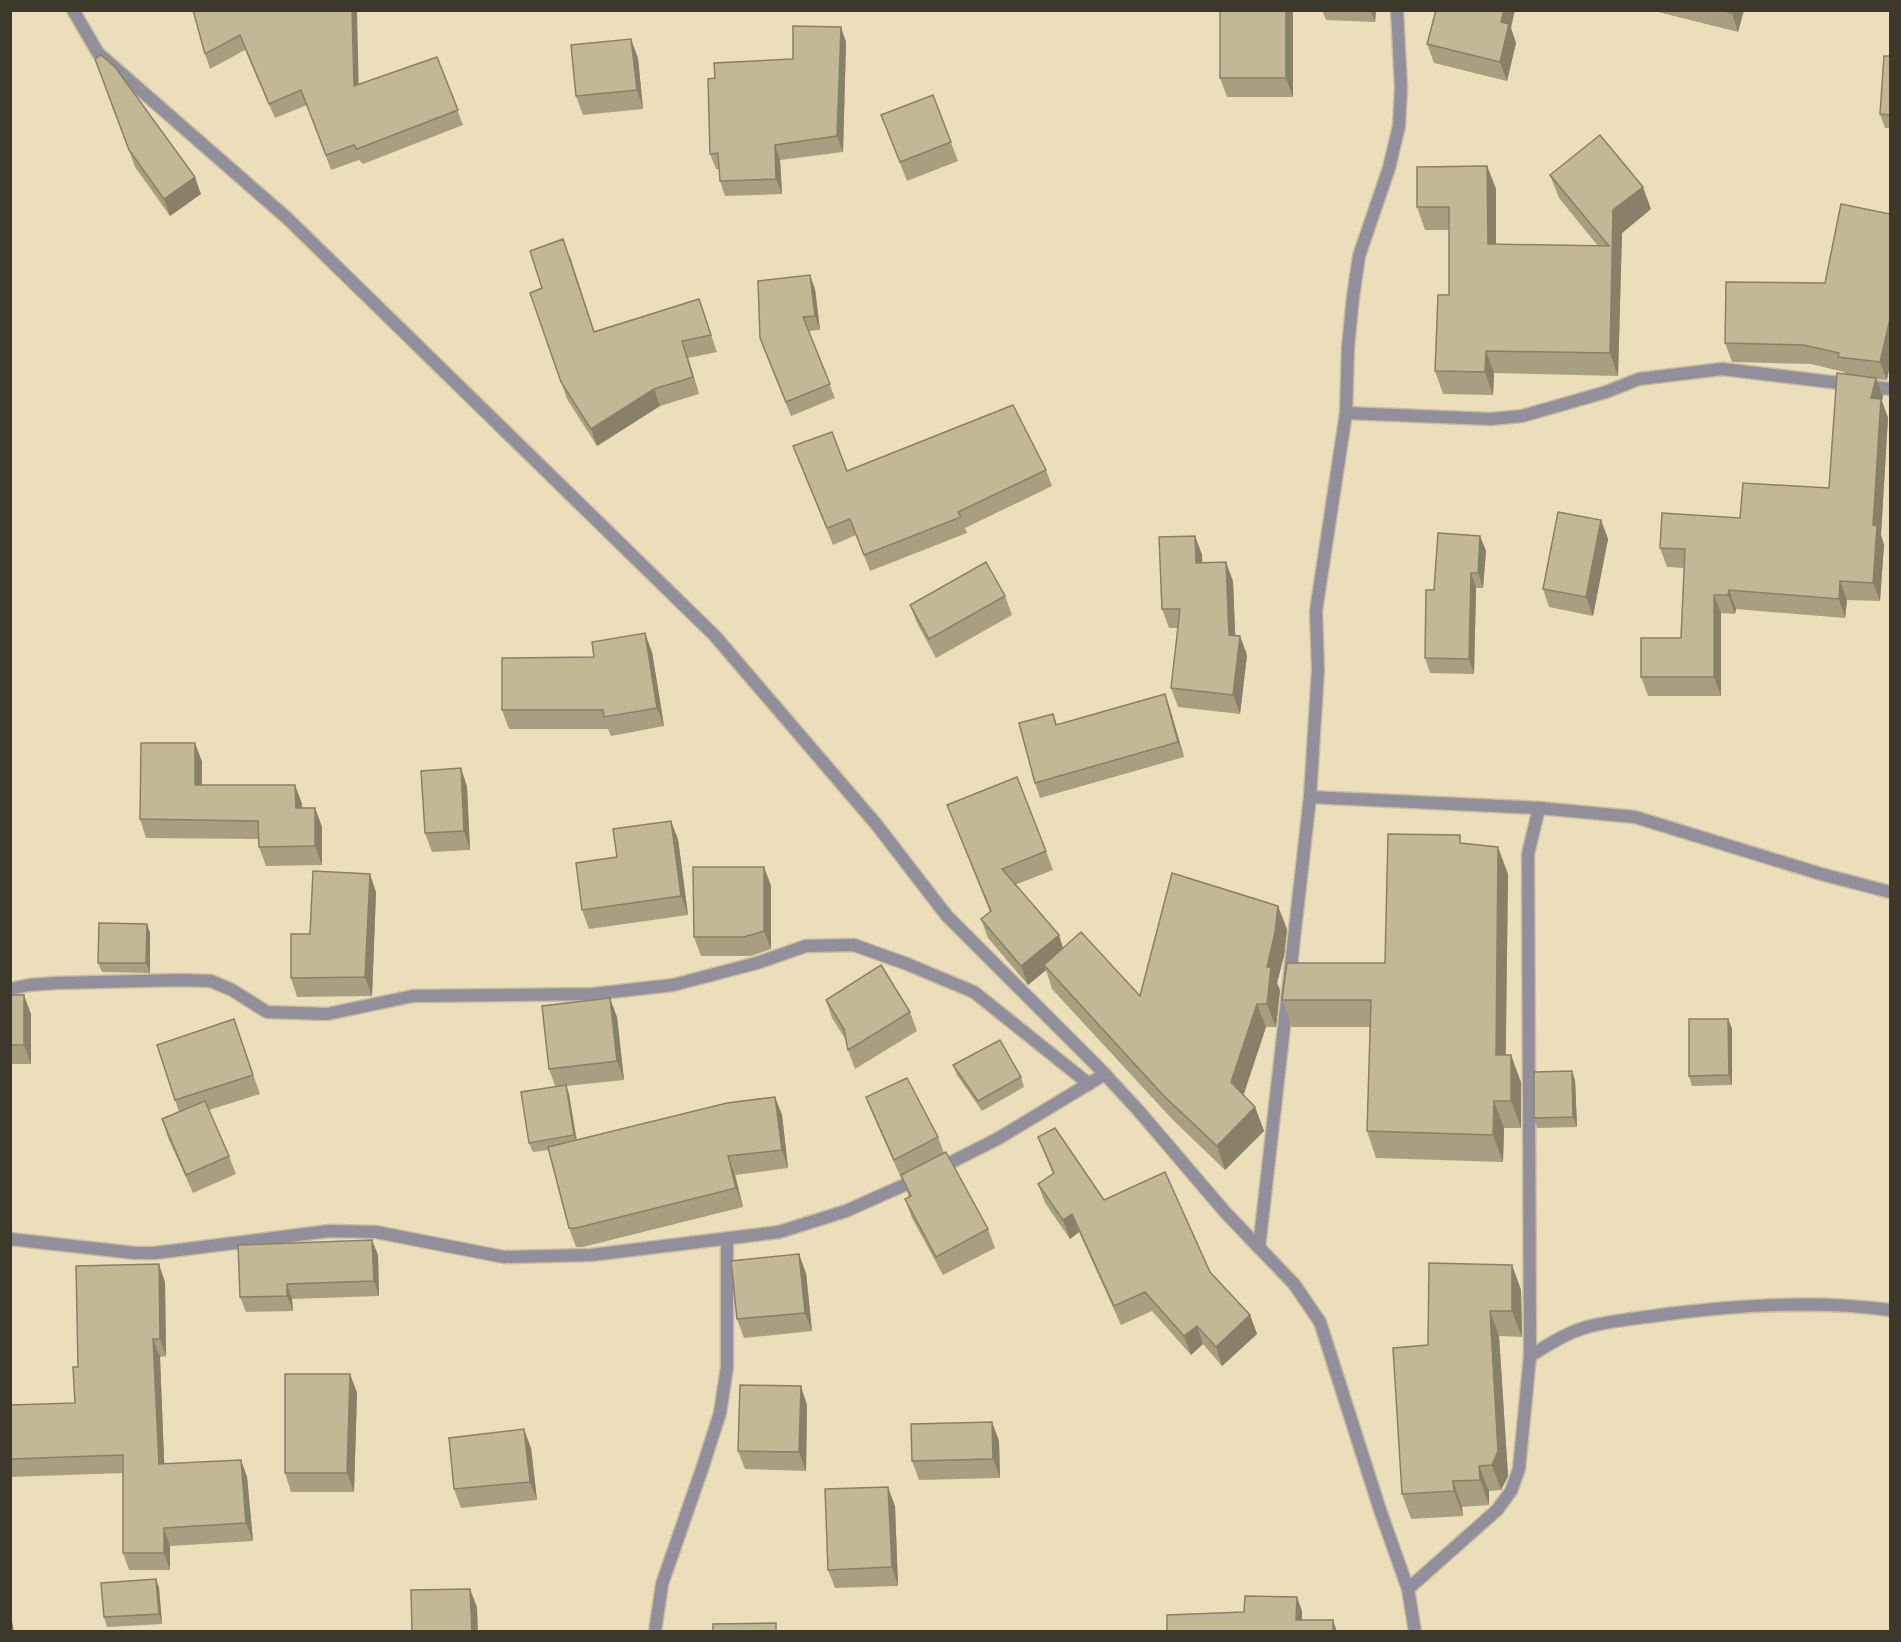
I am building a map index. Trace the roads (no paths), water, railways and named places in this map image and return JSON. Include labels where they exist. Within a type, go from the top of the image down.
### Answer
[{"type":"street","points":[[73,10],[98,53],[288,219],[715,636],[876,824],[947,916],[1105,1074],[1225,1212],[1294,1284],[1320,1322],[1380,1510],[1408,1589],[1415,1632]]},
{"type":"street","points":[[1259,1248],[1310,797],[1318,670],[1317,611],[1346,413],[1348,347],[1359,256],[1389,168],[1399,126],[1401,88],[1397,10]]},
{"type":"street","points":[[1346,413],[1491,419],[1522,416],[1606,392],[1639,378],[1722,369],[1890,389]]},
{"type":"street","points":[[1310,797],[1539,808],[1635,817],[1821,874],[1890,892]]},
{"type":"street","points":[[1408,1589],[1497,1510],[1512,1491],[1519,1469],[1530,1356],[1528,854],[1539,808]]},
{"type":"street","points":[[10,989],[57,983],[211,981],[232,990],[267,1012],[327,1014],[413,996],[593,994],[673,985],[757,963],[806,946],[854,945],[974,992],[1089,1084]]},
{"type":"street","points":[[10,1239],[135,1253],[155,1253],[329,1231],[376,1232],[504,1257],[591,1255],[778,1232],[846,1211],[909,1184],[999,1138],[1105,1074]]},
{"type":"street","points":[[655,1632],[662,1584],[720,1413],[727,1367],[727,1239]]},
{"type":"street","points":[[1530,1356],[1563,1337],[1586,1328],[1622,1320],[1721,1308],[1802,1306],[1890,1310]]}]
